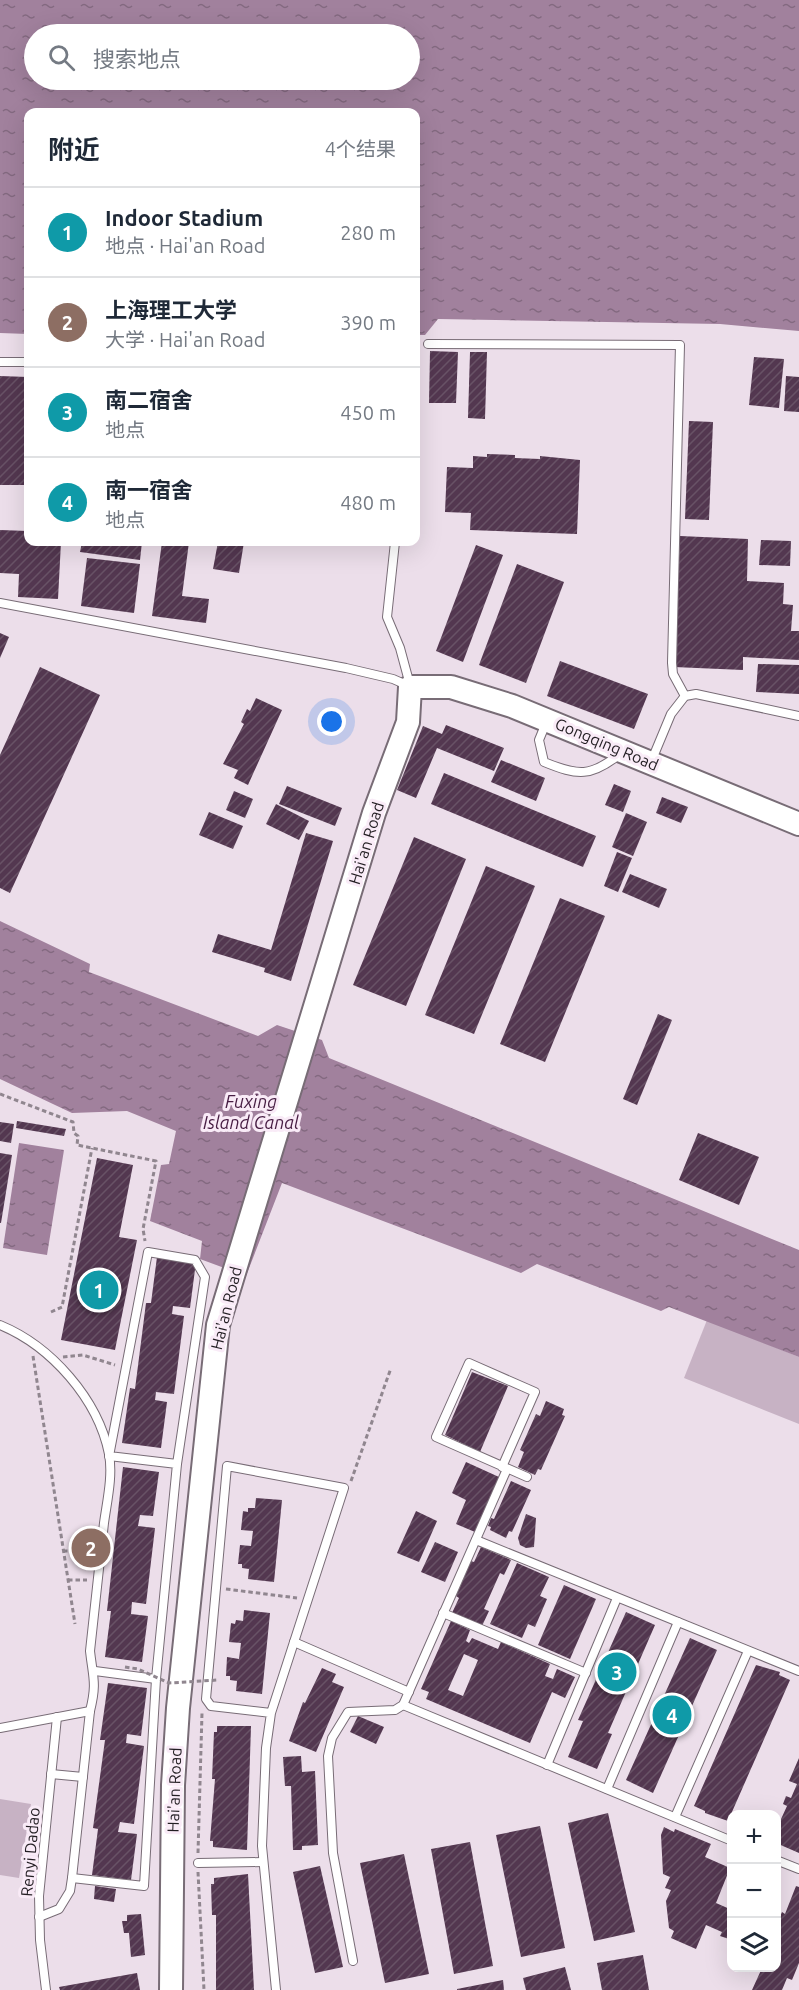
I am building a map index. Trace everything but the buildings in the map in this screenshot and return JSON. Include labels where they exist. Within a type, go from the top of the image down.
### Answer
[{"type":"street","name":"Gongqing Road","points":[[410,687],[451,687],[548,719],[799,824]]},
{"type":"street","name":"Hai'an Road","points":[[171,1990],[173,1785],[178,1708],[215,1345],[234,1272],[374,813],[408,722],[410,687]]},
{"type":"lane","points":[[428,344],[680,345],[672,663],[674,674],[685,696]]},
{"type":"lane","points":[[0,362],[24,362]]},
{"type":"lane","points":[[395,546],[387,617],[410,687]]},
{"type":"lane","points":[[0,603],[346,668],[393,679],[410,687]]},
{"type":"lane","points":[[651,763],[671,714],[685,696],[696,694],[799,716]]},
{"type":"lane","points":[[548,719],[539,740],[539,750],[544,762],[570,773],[580,774],[604,766],[623,752]]},
{"type":"lane","points":[[39,1917],[59,1909],[70,1892],[90,1711],[95,1693],[95,1671],[90,1651],[109,1456],[148,1252],[195,1260],[206,1277],[177,1464],[156,1679],[144,1886],[72,1878]]},
{"type":"lane","points":[[0,1326],[30,1341],[53,1358],[73,1381],[86,1403],[109,1456]]},
{"type":"lane","points":[[353,1961],[333,1853],[330,1747],[348,1712],[395,1710],[403,1705],[476,1540],[505,1468],[535,1392],[469,1363],[436,1437],[505,1468],[527,1477]]},
{"type":"lane","points":[[109,1456],[177,1464]]},
{"type":"lane","points":[[271,1713],[212,1706],[207,1702],[227,1466],[344,1488],[271,1713],[266,1748],[263,1862],[276,1990]]},
{"type":"lane","points":[[476,1540],[799,1671]]},
{"type":"lane","points":[[548,1765],[617,1598]]},
{"type":"lane","points":[[443,1613],[586,1673]]},
{"type":"lane","points":[[607,1789],[678,1622]]},
{"type":"lane","points":[[294,1642],[409,1692]]},
{"type":"lane","points":[[675,1818],[748,1651]]},
{"type":"lane","points":[[95,1671],[122,1671],[156,1679]]},
{"type":"lane","points":[[403,1705],[727,1839]]},
{"type":"lane","points":[[0,1728],[90,1711]]},
{"type":"lane","name":"Renyi Dadao","points":[[46,1990],[39,1917],[40,1874],[57,1717]]},
{"type":"lane","points":[[51,1774],[83,1777]]},
{"type":"lane","points":[[198,1863],[263,1862]]},
{"type":"lane","points":[[781,1862],[799,1869]]},
{"type":"path","points":[[0,1094],[73,1122],[74,1133],[78,1136],[77,1145],[156,1161],[142,1229],[148,1252]]},
{"type":"path","points":[[51,1312],[62,1307],[92,1148]]},
{"type":"path","points":[[30,1341],[75,1624]]},
{"type":"path","points":[[53,1358],[83,1355],[126,1368]]},
{"type":"path","points":[[344,1488],[353,1477],[391,1368]]},
{"type":"path","points":[[63,1551],[101,1551]]},
{"type":"path","points":[[68,1580],[98,1580]]},
{"type":"path","points":[[216,1588],[308,1599]]},
{"type":"path","points":[[122,1671],[138,1669],[169,1683],[218,1680]]},
{"type":"shaded area","points":[[707,1320],[799,1357],[799,1424],[684,1378]]},
{"type":"shaded area","points":[[0,1799],[31,1804],[19,1878],[0,1875]]},
{"type":"water","points":[[0,0],[799,0],[799,331],[720,324],[438,319],[425,335],[420,335],[420,108],[24,108],[24,334],[0,333]]},
{"type":"water","name":"Fuxing Island Canal","points":[[0,921],[90,964],[89,972],[258,1036],[277,1025],[322,1040],[329,1058],[799,1250],[799,1357],[669,1307],[661,1311],[537,1264],[521,1273],[282,1183],[246,1276],[200,1259],[202,1241],[150,1221],[161,1165],[169,1164],[176,1131],[127,1111],[72,1113],[0,1079]]},
{"type":"water","points":[[19,1143],[64,1150],[47,1255],[3,1248]]},
{"type":"place","name":"Indoor Stadium","points":[[99,1290]]},
{"type":"place","name":"上海理工大学","points":[[91,1548]]},
{"type":"place","name":"南二宿舍","points":[[617,1672]]},
{"type":"place","name":"南一宿舍","points":[[672,1715]]}]
